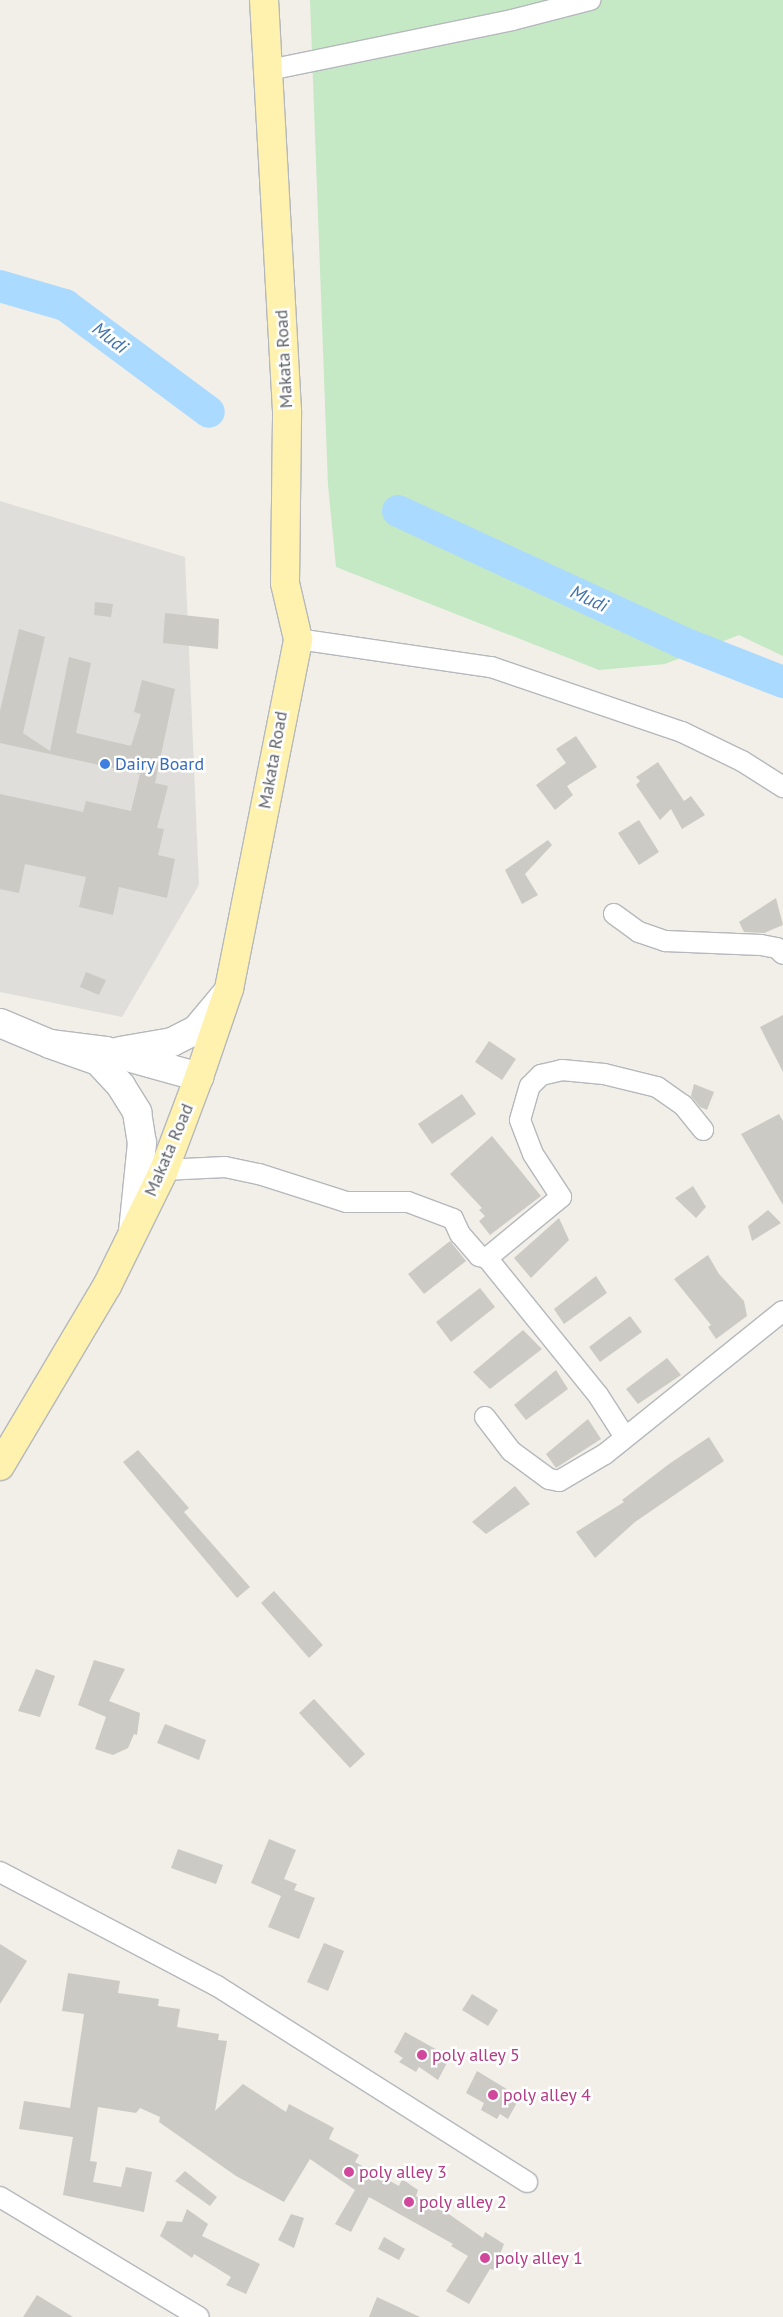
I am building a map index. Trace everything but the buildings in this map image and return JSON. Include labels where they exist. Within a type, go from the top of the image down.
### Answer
[{"type":"main road","name":"Makata Road","points":[[0,1466],[55,1378],[133,1231],[164,1170],[199,1077],[229,989],[298,639],[286,583],[286,411],[264,0]]},
{"type":"main road","points":[[106,1051],[159,1045],[196,1030],[210,1017],[229,989]]},
{"type":"main road","points":[[0,1023],[50,1044],[98,1061],[121,1086],[136,1112],[142,1143],[133,1231]]},
{"type":"main road","points":[[50,1044],[106,1051],[199,1077]]},
{"type":"street","points":[[269,70],[512,20],[590,0]]},
{"type":"street","points":[[298,639],[490,667],[682,732],[742,761],[783,786]]},
{"type":"street","points":[[614,914],[640,932],[665,941],[761,945],[777,948],[783,954]]},
{"type":"street","points":[[487,1258],[561,1197],[533,1154],[520,1120],[530,1086],[541,1075],[562,1070],[604,1074],[657,1087],[683,1105],[703,1130]]},
{"type":"street","points":[[164,1170],[225,1168],[259,1174],[346,1202],[408,1202],[453,1219],[472,1249],[479,1256],[487,1258],[598,1395],[624,1437]]},
{"type":"street","points":[[485,1417],[511,1451],[554,1481],[604,1454],[783,1312]]},
{"type":"street","points":[[0,1872],[217,1986],[527,2182]]},
{"type":"street","points":[[0,2197],[199,2317]]},
{"type":"shaded area","points":[[0,501],[185,557],[199,885],[122,1017],[0,992]]},
{"type":"green space","points":[[310,0],[783,0],[783,656],[739,635],[665,664],[599,670],[336,567],[328,485]]},
{"type":"waterway","name":"Mudi","points":[[0,286],[65,305],[209,412]]},
{"type":"waterway","name":"Mudi","points":[[398,511],[681,642],[783,682]]},
{"type":"place","name":"Dairy Board","points":[[105,764]]},
{"type":"place","name":"poly alley 5","points":[[422,2055]]},
{"type":"place","name":"poly alley 4","points":[[493,2095]]},
{"type":"place","name":"poly alley 3","points":[[349,2172]]},
{"type":"place","name":"poly alley 2","points":[[409,2202]]},
{"type":"place","name":"poly alley 1","points":[[485,2258]]}]
